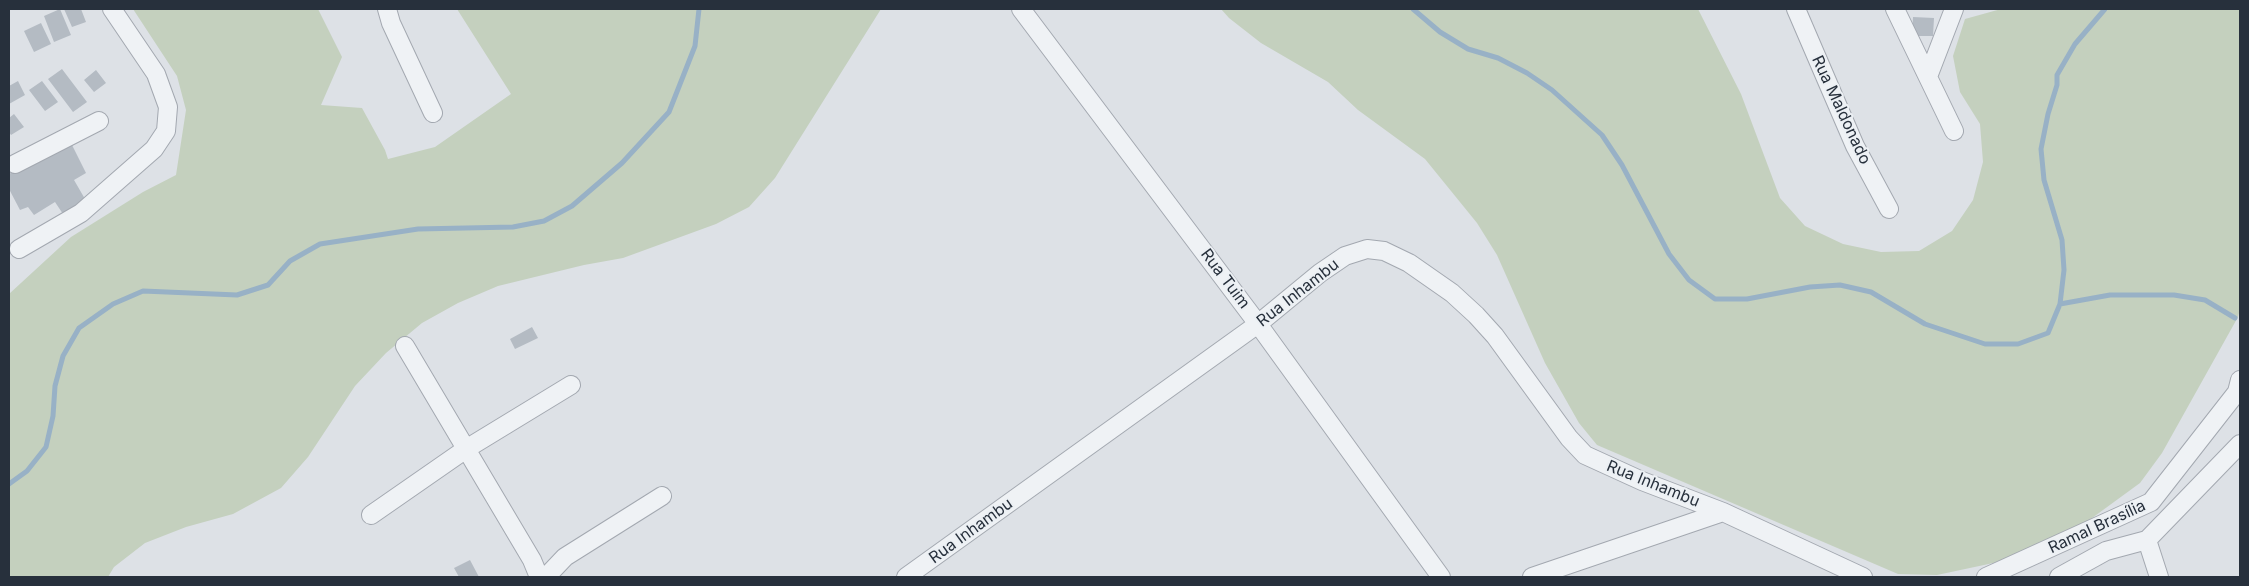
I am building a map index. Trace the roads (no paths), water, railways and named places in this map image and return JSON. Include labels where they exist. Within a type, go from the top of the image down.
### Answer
[{"type":"street","points":[[18,249],[81,213],[154,149],[166,131],[168,106],[156,74],[112,9]]},
{"type":"street","points":[[387,9],[391,23],[433,113]]},
{"type":"street","name":"Rua Tuim","points":[[1021,9],[1258,324],[1441,577]]},
{"type":"street","name":"Rua Maldonado","points":[[1796,9],[1855,146],[1889,209]]},
{"type":"street","points":[[1896,9],[1929,74],[1954,131]]},
{"type":"street","points":[[1929,74],[1954,9]]},
{"type":"street","points":[[11,161],[99,121]]},
{"type":"street","name":"Rua Inhambu","points":[[906,577],[1258,324],[1320,273],[1345,256],[1367,249],[1384,251],[1409,263],[1452,293],[1476,315],[1495,336],[1569,438],[1585,456],[1642,481],[1723,512],[1863,577]]},
{"type":"street","points":[[405,346],[532,560],[539,577]]},
{"type":"street","name":"Ramal Brasília","points":[[1986,577],[2151,502],[2237,392],[2240,380]]},
{"type":"street","points":[[371,514],[466,449],[571,385]]},
{"type":"street","name":"Ramal Brasília","points":[[2059,577],[2106,551],[2147,540],[2240,444]]},
{"type":"street","points":[[546,577],[565,557],[662,496]]},
{"type":"street","points":[[1532,577],[1723,512]]},
{"type":"street","points":[[2147,540],[2159,577]]},
{"type":"waterway","points":[[9,484],[27,471],[46,447],[53,416],[55,386],[63,356],[79,328],[113,304],[143,291],[237,295],[268,285],[290,261],[320,244],[418,229],[513,227],[544,221],[572,206],[622,163],[669,112],[695,46],[699,9]]},
{"type":"waterway","points":[[1413,9],[1440,32],[1468,49],[1498,58],[1527,73],[1552,90],[1602,135],[1622,165],[1669,254],[1689,280],[1715,299],[1747,299],[1810,287],[1840,285],[1871,292],[1925,324],[1985,344],[2018,344],[2048,333],[2060,304],[2064,270],[2062,240],[2044,180],[2041,149],[2048,114],[2057,85],[2057,75],[2075,44],[2105,9]]},
{"type":"waterway","points":[[2060,304],[2110,295],[2174,295],[2205,300],[2235,318]]}]
